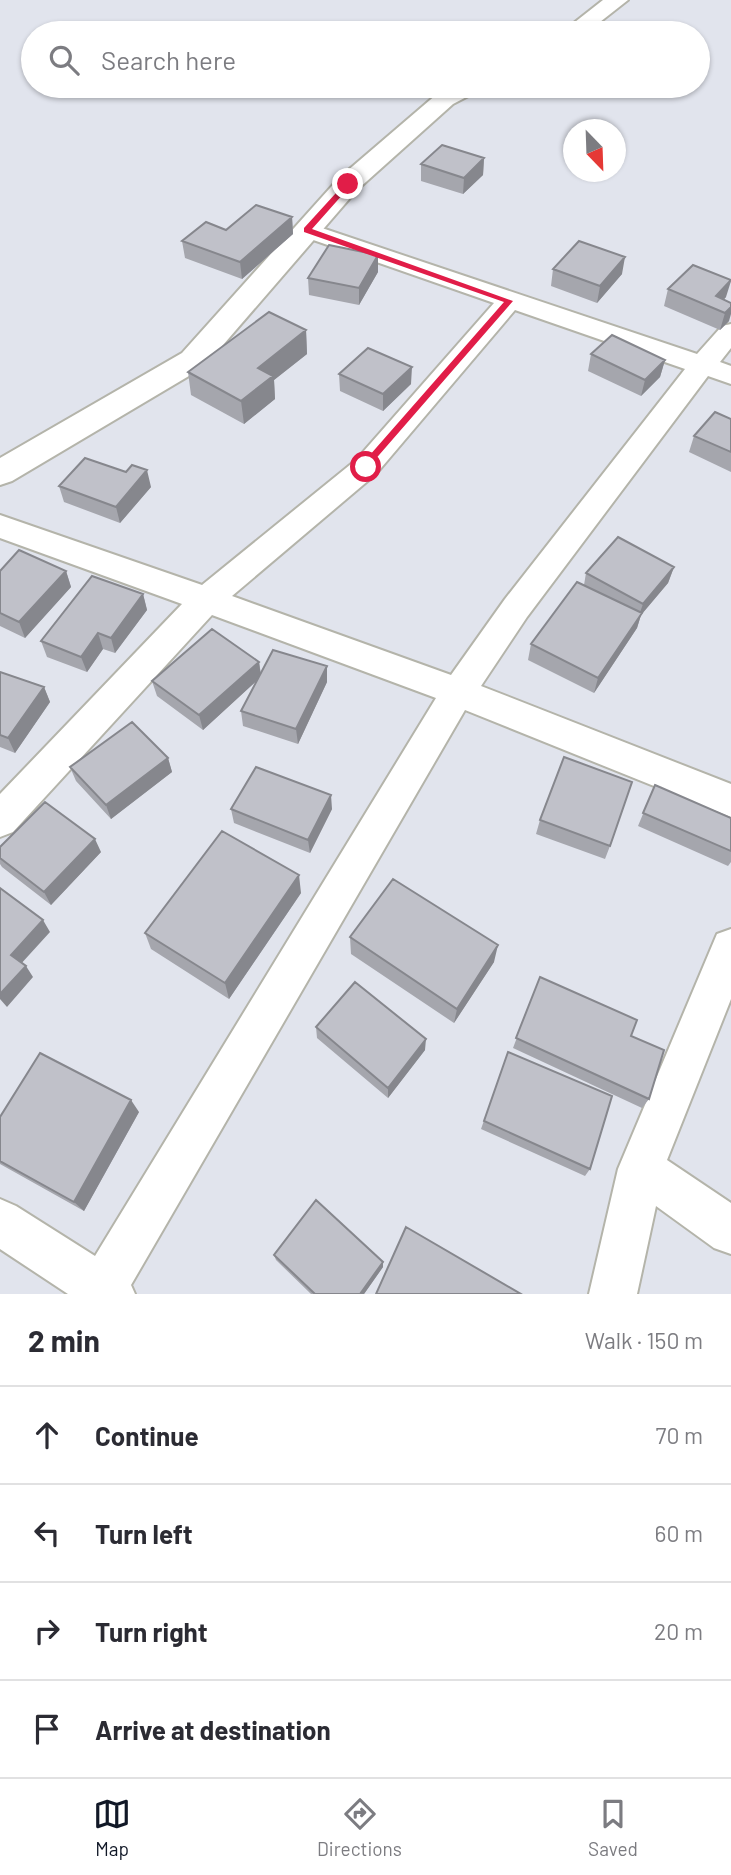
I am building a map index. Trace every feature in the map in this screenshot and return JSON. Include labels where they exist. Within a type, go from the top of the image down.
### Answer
[{"type":"street","points":[[588,21],[617,0]]},
{"type":"street","points":[[0,473],[193,359],[348,184],[447,98]]},
{"type":"street","points":[[307,230],[731,375]]},
{"type":"street","points":[[0,820],[206,600],[366,467],[509,301]]},
{"type":"street","points":[[0,1222],[104,1292],[458,692],[516,608],[702,365],[731,332]]},
{"type":"street","points":[[0,526],[458,692],[731,801]]},
{"type":"street","points":[[613,1294],[641,1169],[731,948]]},
{"type":"street","points":[[641,1169],[731,1231]]},
{"type":"building","points":[[442,145],[484,158],[464,178],[421,164]]},
{"type":"building","points":[[256,205],[292,217],[240,262],[182,241],[206,222],[226,230]]},
{"type":"building","points":[[579,241],[625,257],[600,286],[553,269]]},
{"type":"building","points":[[329,245],[378,255],[359,288],[308,278]]},
{"type":"building","points":[[693,265],[731,280],[716,296],[731,303],[725,313],[668,289]]},
{"type":"building","points":[[269,312],[306,330],[258,368],[273,376],[241,401],[188,372]]},
{"type":"building","points":[[612,335],[665,360],[645,380],[591,354]]},
{"type":"building","points":[[368,348],[412,367],[383,394],[339,374]]},
{"type":"building","points":[[715,412],[731,419],[731,452],[694,436]]},
{"type":"building","points":[[85,458],[126,472],[132,465],[147,470],[116,507],[59,486]]},
{"type":"building","points":[[618,537],[674,567],[643,604],[586,573]]},
{"type":"building","points":[[19,550],[66,571],[19,622],[0,613],[0,571]]},
{"type":"building","points":[[92,576],[143,594],[111,638],[98,633],[81,657],[41,641]]},
{"type":"building","points":[[577,582],[642,613],[598,678],[531,644]]},
{"type":"building","points":[[212,629],[259,662],[199,715],[152,681]]},
{"type":"building","points":[[273,650],[327,666],[296,729],[241,711]]},
{"type":"building","points":[[0,672],[44,687],[8,738],[0,735]]},
{"type":"building","points":[[132,722],[168,758],[106,805],[70,767]]},
{"type":"building","points":[[564,757],[632,782],[610,846],[540,820]]},
{"type":"building","points":[[256,767],[331,795],[308,840],[231,809]]},
{"type":"building","points":[[655,785],[731,818],[731,851],[643,813]]},
{"type":"building","points":[[45,802],[95,839],[44,892],[0,858],[0,847]]},
{"type":"building","points":[[222,831],[299,875],[225,983],[145,933]]},
{"type":"building","points":[[393,879],[498,945],[457,1009],[350,937]]},
{"type":"building","points":[[0,888],[43,920],[11,955],[26,966],[0,994]]},
{"type":"building","points":[[540,977],[637,1020],[631,1036],[664,1050],[649,1099],[516,1038]]},
{"type":"building","points":[[355,982],[426,1039],[388,1088],[316,1027]]},
{"type":"building","points":[[508,1052],[612,1096],[590,1169],[484,1121]]},
{"type":"building","points":[[40,1053],[131,1100],[74,1202],[0,1161],[0,1117]]},
{"type":"building","points":[[316,1200],[383,1262],[360,1294],[315,1294],[274,1255]]},
{"type":"building","points":[[406,1227],[521,1294],[376,1294]]},
{"type":"route","points":[[348,184],[307,230],[509,301],[366,467]]}]
